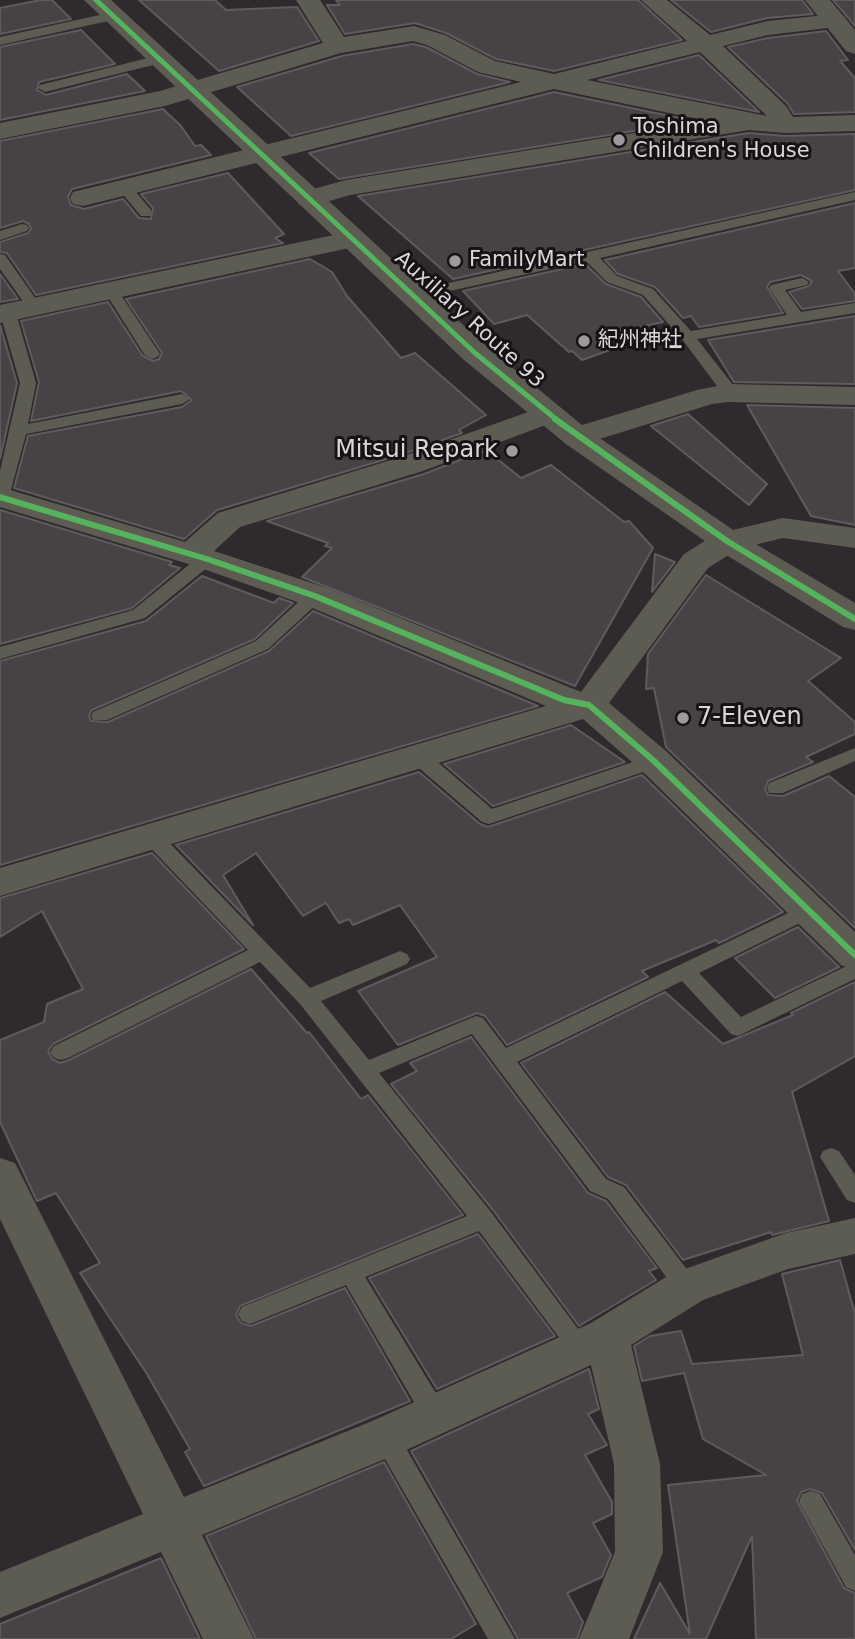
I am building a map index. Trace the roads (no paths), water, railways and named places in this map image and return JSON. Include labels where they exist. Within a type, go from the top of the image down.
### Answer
[{"type":"street","points":[[308,0],[337,46]]},
{"type":"street","points":[[653,0],[707,43],[777,111],[785,125]]},
{"type":"street","points":[[817,0],[855,46]]},
{"type":"street","name":"Auxiliary Route 93","points":[[104,8],[475,352],[548,414],[727,541],[855,619]]},
{"type":"street","points":[[83,198],[768,28],[835,21]]},
{"type":"street","points":[[0,131],[193,90],[337,46],[414,33],[436,40],[487,67],[750,122],[785,125],[855,123]]},
{"type":"street","points":[[309,199],[346,188],[750,122]]},
{"type":"street","points":[[14,312],[353,239]]},
{"type":"street","points":[[577,437],[708,396],[728,393],[855,396]]},
{"type":"street","points":[[199,557],[229,520],[412,464],[548,414]]},
{"type":"street","points":[[0,497],[199,557],[315,596],[551,695],[589,705],[654,761],[855,955]]},
{"type":"street","points":[[0,882],[589,705],[696,561],[727,541],[783,528],[855,538]]},
{"type":"street","points":[[0,1175],[229,1639]]},
{"type":"street","points":[[0,1595],[386,1437],[434,1413],[594,1343],[687,1287],[786,1251],[855,1236]]},
{"type":"street","points":[[594,1343],[636,1464],[639,1552],[604,1639]]},
{"type":"lane","points":[[0,41],[104,8]]},
{"type":"lane","points":[[45,88],[160,59]]},
{"type":"lane","points":[[125,188],[146,213]]},
{"type":"lane","points":[[413,295],[855,196]]},
{"type":"lane","points":[[0,236],[22,228]]},
{"type":"lane","points":[[590,255],[612,279],[648,292],[687,337],[728,393]]},
{"type":"lane","points":[[0,258],[28,383],[19,431],[0,497]]},
{"type":"lane","points":[[798,319],[776,288],[802,282]]},
{"type":"lane","points":[[112,292],[152,354]]},
{"type":"lane","points":[[687,337],[855,308]]},
{"type":"lane","points":[[19,431],[182,399]]},
{"type":"lane","points":[[0,653],[139,614],[199,557]]},
{"type":"lane","points":[[100,716],[262,645],[315,596]]},
{"type":"lane","points":[[776,788],[855,754]]},
{"type":"lane","points":[[419,757],[489,817],[654,761]]},
{"type":"lane","points":[[150,835],[307,998],[484,1219],[594,1343]]},
{"type":"lane","points":[[503,1059],[807,911]]},
{"type":"lane","points":[[61,1052],[261,952]]},
{"type":"lane","points":[[307,998],[400,959]]},
{"type":"lane","points":[[684,970],[738,1028],[855,970]]},
{"type":"lane","points":[[366,1070],[476,1024],[598,1185],[616,1193],[687,1287]]},
{"type":"lane","points":[[831,1157],[855,1194]]},
{"type":"lane","points":[[250,1314],[484,1219]]},
{"type":"lane","points":[[350,1272],[434,1413]]},
{"type":"lane","points":[[386,1437],[502,1639]]},
{"type":"lane","points":[[811,1502],[855,1578]]},
{"type":"place","name":"Toshima Children's House","points":[[619,140]]},
{"type":"place","name":"FamilyMart","points":[[455,261]]},
{"type":"place","name":"紀州神社","points":[[584,341]]},
{"type":"place","name":"Mitsui Repark","points":[[512,451]]},
{"type":"place","name":"7-Eleven","points":[[683,718]]}]
